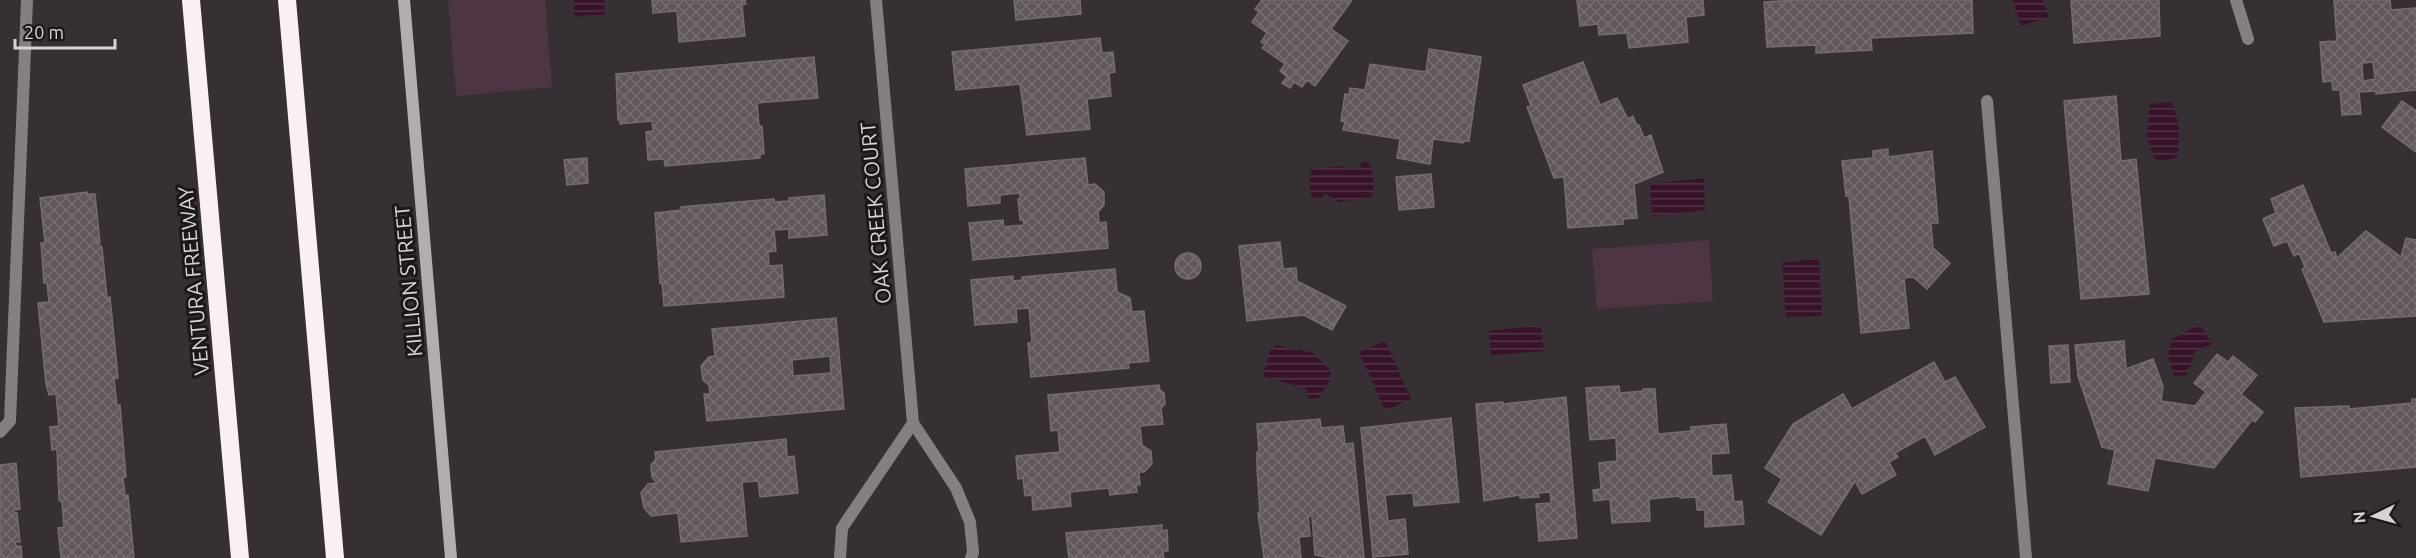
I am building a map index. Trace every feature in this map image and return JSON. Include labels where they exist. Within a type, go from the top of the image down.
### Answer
[{"type":"highway","name":"VENTURA FREEWAY","points":[[191,0],[240,558]]},
{"type":"highway","points":[[287,0],[335,558]]},
{"type":"street","points":[[0,432],[10,421],[27,0]]},
{"type":"street","name":"KILLION STREET","points":[[404,0],[451,558]]},
{"type":"street","name":"OAK CREEK COURT","points":[[876,0],[913,423],[956,488],[970,522],[973,552],[971,558]]},
{"type":"street","points":[[2236,0],[2248,39]]},
{"type":"street","points":[[1987,101],[2026,558]]},
{"type":"street","points":[[840,558],[842,528],[913,423]]},
{"type":"shaded area","points":[[448,0],[545,0],[552,87],[456,96]]},
{"type":"shaded area","points":[[574,0],[604,0],[605,14],[578,17],[574,15]]},
{"type":"shaded area","points":[[2013,0],[2043,0],[2049,17],[2021,26]]},
{"type":"shaded area","points":[[2172,102],[2179,125],[2178,157],[2164,161],[2155,159],[2149,144],[2147,127],[2150,104]]},
{"type":"shaded area","points":[[1362,162],[1368,162],[1372,170],[1374,184],[1372,197],[1338,202],[1324,193],[1323,199],[1316,200],[1311,195],[1309,177],[1312,169],[1341,166],[1351,170],[1358,169]]},
{"type":"shaded area","points":[[1704,178],[1705,210],[1652,216],[1650,184]]},
{"type":"shaded area","points":[[1709,240],[1713,301],[1597,309],[1592,249]]},
{"type":"shaded area","points":[[1819,258],[1822,316],[1786,317],[1782,263]]},
{"type":"shaded area","points":[[2200,324],[2212,344],[2194,352],[2191,366],[2186,370],[2187,375],[2174,376],[2168,356],[2171,340]]},
{"type":"shaded area","points":[[1541,325],[1544,351],[1491,355],[1489,331]]},
{"type":"shaded area","points":[[1385,341],[1411,399],[1385,411],[1359,352]]},
{"type":"shaded area","points":[[1276,345],[1313,353],[1331,371],[1329,382],[1319,398],[1309,399],[1306,389],[1263,376],[1270,351]]},
{"type":"building","points":[[652,0],[745,0],[746,4],[742,5],[745,36],[679,42],[677,11],[653,13]]},
{"type":"building","points":[[1014,0],[1080,0],[1081,14],[1016,20]]},
{"type":"building","points":[[1262,0],[1352,0],[1331,29],[1348,41],[1315,86],[1307,80],[1302,87],[1294,82],[1290,88],[1282,83],[1287,77],[1280,71],[1285,64],[1262,48],[1265,45],[1261,42],[1267,33],[1252,22],[1259,12],[1255,9]]},
{"type":"building","points":[[1577,0],[1703,0],[1704,15],[1686,17],[1688,42],[1629,48],[1627,33],[1599,35],[1598,24],[1580,26]]},
{"type":"building","points":[[1972,0],[1973,33],[1871,38],[1872,50],[1816,53],[1816,45],[1767,47],[1764,2]]},
{"type":"building","points":[[2071,0],[2159,0],[2160,36],[2074,43]]},
{"type":"building","points":[[2334,0],[2390,0],[2391,10],[2416,8],[2416,90],[2376,94],[2376,91],[2359,92],[2361,114],[2342,115],[2340,90],[2333,90],[2332,81],[2323,82],[2320,42],[2337,41]],"holes":[[[2373,62],[2375,79],[2363,81],[2362,63]]]},
{"type":"building","points":[[1100,38],[1102,53],[1113,52],[1115,72],[1109,73],[1111,96],[1087,99],[1090,129],[1027,135],[1020,84],[956,90],[952,52]]},
{"type":"building","points":[[1429,49],[1481,57],[1469,141],[1463,143],[1433,139],[1430,164],[1397,158],[1400,139],[1343,130],[1345,122],[1341,121],[1345,94],[1349,95],[1350,88],[1365,90],[1370,64],[1426,72]]},
{"type":"building","points":[[814,57],[818,98],[757,103],[759,126],[762,126],[764,154],[760,154],[760,158],[665,166],[664,159],[648,160],[646,132],[653,131],[652,121],[620,124],[620,119],[618,120],[616,74]]},
{"type":"building","points":[[1583,62],[1600,105],[1617,98],[1628,119],[1633,116],[1644,138],[1651,135],[1663,172],[1634,184],[1637,218],[1623,219],[1623,224],[1568,228],[1564,177],[1554,178],[1527,107],[1531,106],[1523,85]]},
{"type":"building","points":[[2116,96],[2121,161],[2136,159],[2149,294],[2081,299],[2064,101]]},
{"type":"building","points":[[2402,101],[2416,111],[2416,152],[2382,127]]},
{"type":"building","points":[[1888,149],[1888,157],[1932,151],[1938,223],[1931,223],[1933,248],[1950,263],[1927,289],[1913,277],[1904,278],[1909,328],[1861,333],[1849,196],[1846,196],[1842,161],[1873,158],[1873,151]]},
{"type":"building","points":[[587,158],[588,183],[567,185],[564,160]]},
{"type":"building","points":[[1085,158],[1088,185],[1095,184],[1104,192],[1104,205],[1098,212],[1099,223],[1106,222],[1108,248],[973,260],[969,223],[1003,220],[1004,227],[1024,225],[1023,220],[1020,220],[1018,199],[1020,199],[1020,193],[1000,195],[1000,203],[968,206],[965,169]]},
{"type":"building","points":[[1431,174],[1434,207],[1399,210],[1396,177]]},
{"type":"building","points":[[2303,185],[2331,253],[2335,252],[2337,258],[2366,231],[2401,257],[2406,238],[2416,240],[2416,316],[2324,322],[2302,269],[2305,267],[2299,253],[2294,256],[2287,241],[2274,246],[2263,219],[2276,213],[2271,199]]},
{"type":"building","points":[[87,192],[87,194],[95,194],[100,243],[96,243],[102,247],[107,298],[110,297],[118,378],[114,379],[117,405],[120,405],[126,477],[123,477],[125,496],[128,495],[134,558],[61,558],[58,528],[64,527],[62,502],[59,500],[57,449],[52,450],[50,427],[59,426],[56,394],[49,395],[46,384],[38,303],[49,302],[47,283],[44,283],[41,243],[45,243],[40,198]]},
{"type":"building","points":[[824,195],[827,235],[789,238],[789,229],[774,230],[776,251],[768,252],[769,266],[782,265],[784,297],[664,306],[655,213],[682,210],[681,207],[774,199],[774,202],[789,201],[789,198]]},
{"type":"building","points":[[1280,242],[1283,269],[1296,268],[1297,281],[1346,306],[1332,330],[1304,315],[1247,321],[1239,246]]},
{"type":"building","points":[[1188,253],[1197,257],[1201,266],[1197,275],[1188,279],[1179,275],[1175,266],[1179,257]]},
{"type":"building","points":[[1115,269],[1117,292],[1130,298],[1132,312],[1144,311],[1149,361],[1128,363],[1129,368],[1031,377],[1028,343],[1032,342],[1029,308],[1016,309],[1017,322],[975,325],[971,280],[1013,276],[1013,281],[1022,280],[1022,277]]},
{"type":"building","points":[[836,318],[844,409],[707,421],[704,394],[710,394],[709,385],[703,380],[701,366],[709,357],[715,356],[712,329]],"holes":[[[830,356],[831,373],[793,376],[792,360]]]},
{"type":"building","points":[[2124,341],[2126,369],[2153,359],[2163,386],[2161,401],[2195,406],[2206,392],[2194,383],[2217,354],[2228,362],[2233,356],[2257,375],[2241,394],[2263,412],[2255,422],[2252,420],[2214,468],[2155,458],[2148,491],[2108,484],[2115,450],[2102,447],[2078,376],[2075,345]]},
{"type":"building","points":[[2068,345],[2070,382],[2051,383],[2049,346]]},
{"type":"building","points":[[1934,362],[1945,382],[1955,377],[1985,427],[1935,455],[1925,436],[1895,453],[1898,457],[1889,462],[1896,475],[1862,494],[1855,481],[1821,535],[1768,502],[1782,479],[1765,468],[1793,424],[1843,394],[1852,409]]},
{"type":"building","points":[[1159,385],[1160,390],[1164,393],[1165,404],[1161,408],[1163,424],[1140,426],[1142,445],[1151,451],[1152,464],[1144,472],[1139,472],[1140,485],[1136,485],[1137,492],[1110,495],[1109,488],[1070,492],[1071,506],[1033,510],[1032,495],[1025,496],[1023,478],[1018,479],[1016,456],[1060,452],[1058,430],[1051,431],[1048,395]]},
{"type":"building","points":[[1619,386],[1620,393],[1655,389],[1658,434],[1691,431],[1691,427],[1726,424],[1729,453],[1711,454],[1712,476],[1731,475],[1734,502],[1742,501],[1744,524],[1705,527],[1705,510],[1697,510],[1696,497],[1680,498],[1680,496],[1649,499],[1650,521],[1612,523],[1610,499],[1594,501],[1593,490],[1601,489],[1599,463],[1617,461],[1616,438],[1590,440],[1586,388]]},
{"type":"building","points":[[1566,397],[1577,538],[1539,541],[1536,504],[1551,503],[1550,492],[1538,493],[1539,497],[1520,498],[1520,495],[1484,501],[1476,404],[1503,402],[1503,404]]},
{"type":"building","points":[[2412,399],[2416,399],[2416,467],[2301,477],[2295,408],[2349,406],[2349,409],[2412,403]]},
{"type":"building","points":[[1451,418],[1459,502],[1414,506],[1413,493],[1385,495],[1388,521],[1405,519],[1408,554],[1373,557],[1361,428]]},
{"type":"building","points":[[1320,419],[1321,428],[1343,426],[1345,444],[1353,443],[1364,558],[1329,558],[1315,555],[1312,516],[1308,516],[1310,536],[1299,537],[1301,558],[1264,558],[1258,513],[1260,513],[1257,424]]},
{"type":"building","points":[[786,439],[787,457],[794,456],[798,493],[760,497],[758,481],[742,482],[747,536],[681,542],[678,513],[651,516],[644,508],[641,493],[648,484],[657,483],[652,477],[651,465],[656,459],[655,452]]},
{"type":"building","points":[[16,463],[20,509],[14,510],[14,513],[17,513],[20,542],[15,542],[16,546],[21,546],[22,558],[0,558],[0,465]]},
{"type":"building","points":[[1162,525],[1162,531],[1167,530],[1168,551],[1163,551],[1164,558],[1069,558],[1066,533]]}]
